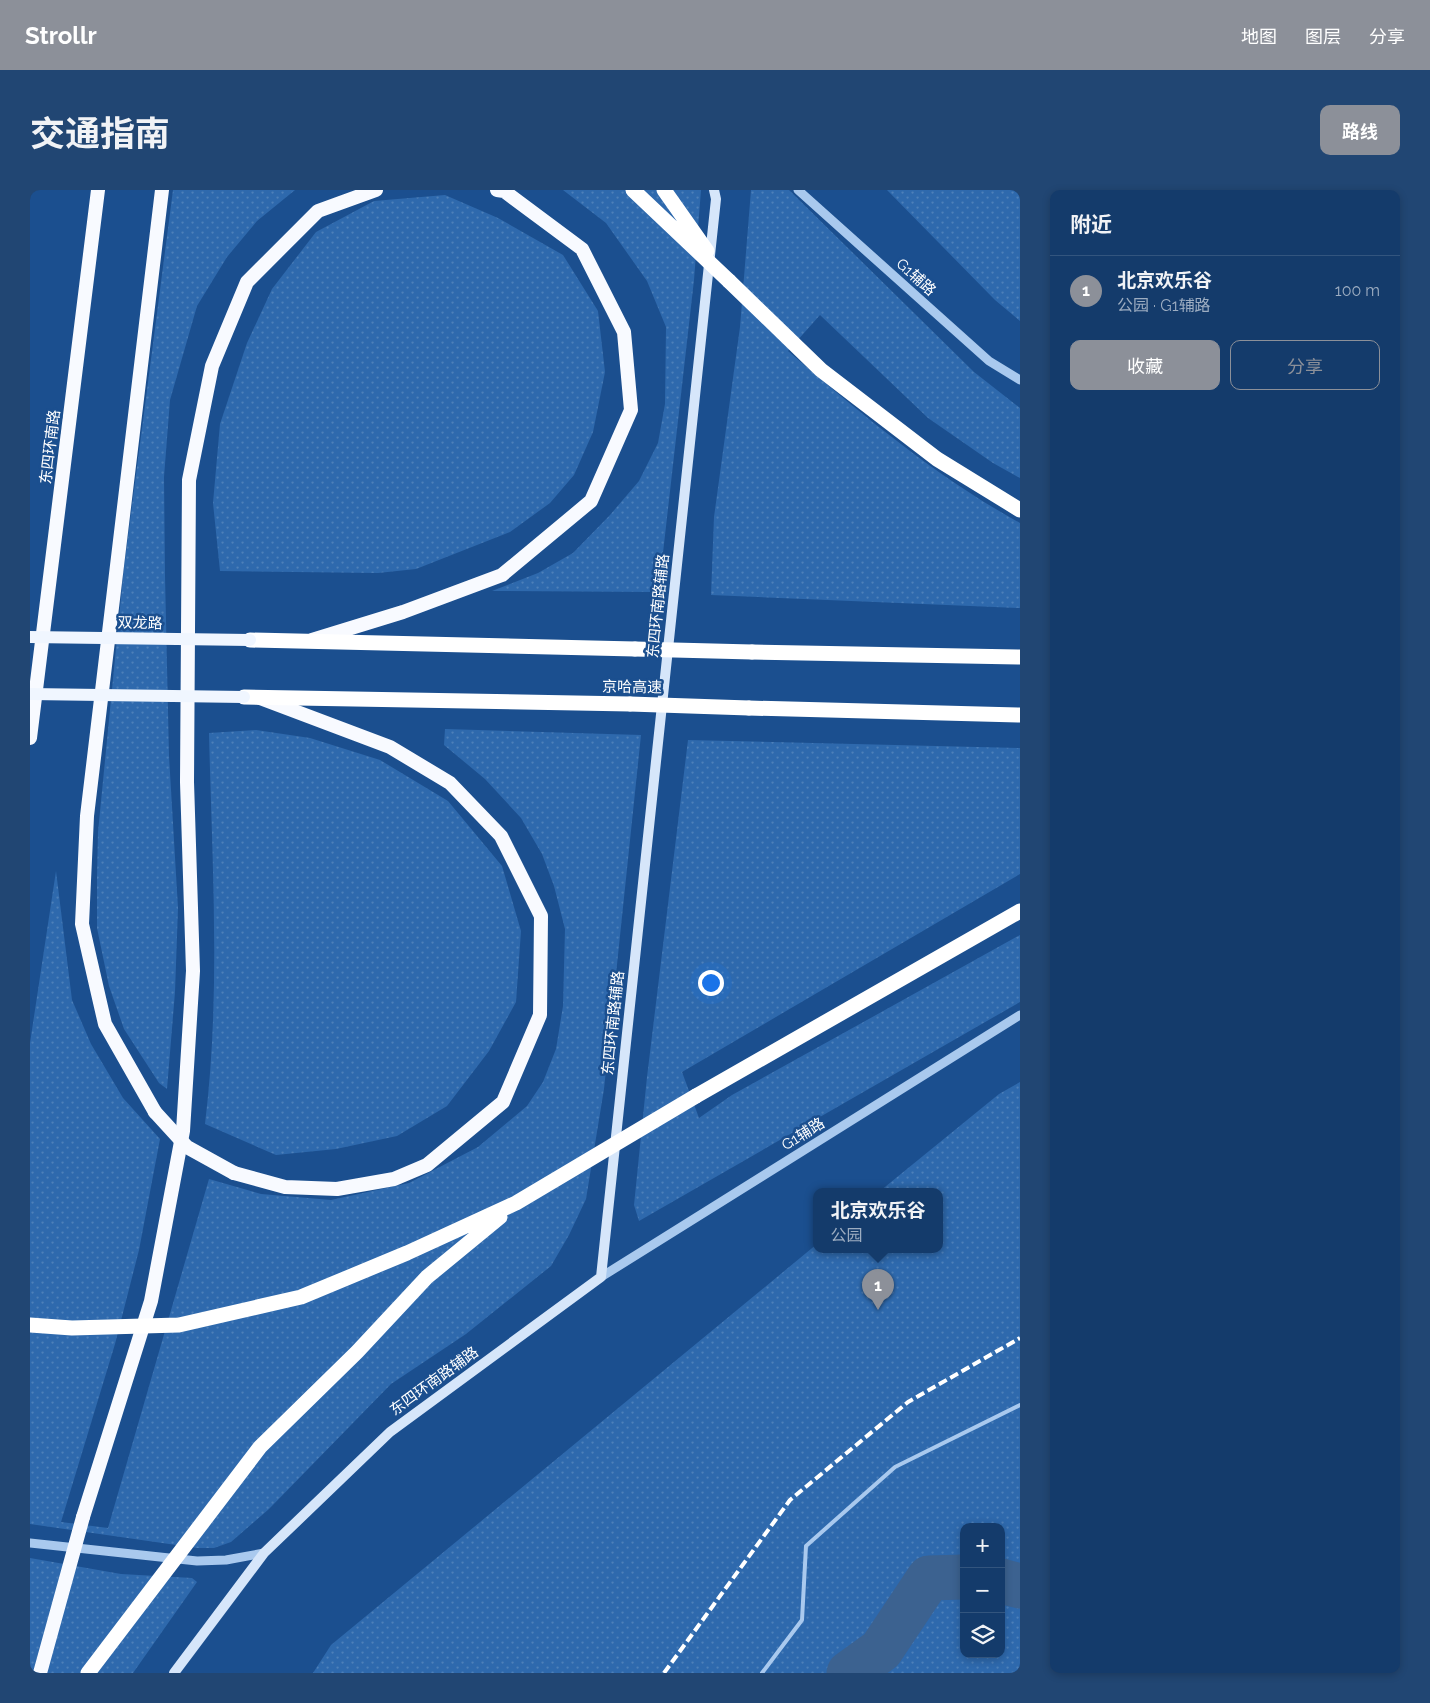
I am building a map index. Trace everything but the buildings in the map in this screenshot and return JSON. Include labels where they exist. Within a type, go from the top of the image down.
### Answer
[{"type":"highway","name":"东四环南路","points":[[30,738],[98,190]]},
{"type":"highway","points":[[162,190],[87,816],[82,924],[105,1024],[155,1112],[187,1147],[234,1173],[285,1187],[337,1189],[394,1179],[427,1165],[503,1102],[540,1015],[541,916],[501,836],[450,783],[390,747],[250,697]]},
{"type":"highway","points":[[40,1673],[83,1517],[151,1301],[183,1131],[193,971],[187,782],[189,480],[212,366],[247,282],[318,212],[376,190]]},
{"type":"highway","points":[[307,641],[403,612],[502,576],[591,501],[631,410],[624,332],[582,249],[504,191],[497,190]]},
{"type":"highway","points":[[633,190],[821,370],[937,459],[1020,510]]},
{"type":"highway","points":[[664,190],[729,281]]},
{"type":"highway","points":[[250,640],[1020,657]]},
{"type":"highway","name":"京哈高速","points":[[250,697],[630,704],[1020,715]]},
{"type":"highway","points":[[30,1326],[72,1328],[179,1324],[301,1297],[407,1253],[516,1203],[696,1096],[1020,911]]},
{"type":"highway","points":[[88,1673],[260,1447],[357,1352],[427,1277],[516,1203]]},
{"type":"main road","name":"东四环南路辅路","points":[[174,1673],[264,1553],[390,1432],[601,1277],[716,199],[714,190]]},
{"type":"main road","name":"双龙路","points":[[30,638],[250,640]]},
{"type":"main road","points":[[30,694],[250,697]]},
{"type":"street","name":"G1辅路","points":[[798,190],[989,361],[1020,380]]},
{"type":"street","name":"G1辅路","points":[[601,1277],[1020,1015]]},
{"type":"street","points":[[30,1543],[196,1561],[226,1560],[264,1553]]},
{"type":"lane","points":[[762,1673],[802,1620],[806,1546],[895,1467],[1020,1405]]},
{"type":"shaded area","points":[[173,190],[295,190],[257,221],[227,257],[197,306],[170,400],[164,477],[165,576],[169,756],[178,908],[175,992],[167,1089],[159,1083],[124,1029],[109,986],[97,928],[97,878],[98,832],[124,567]]},
{"type":"shaded area","points":[[563,190],[701,190],[694,280],[659,588],[652,592],[492,591],[538,573],[573,553],[610,515],[639,481],[658,443],[665,404],[666,327],[647,281],[606,223]]},
{"type":"shaded area","points":[[751,190],[789,190],[974,372],[1020,408],[1020,478],[993,463],[928,418],[820,315],[788,351],[871,421],[928,465],[1020,523],[1020,608],[711,595],[714,517],[740,327]]},
{"type":"shaded area","points":[[887,190],[1020,190],[1020,321],[995,300]]},
{"type":"shaded area","points":[[445,195],[498,218],[563,255],[598,311],[605,372],[593,432],[574,475],[550,503],[510,532],[416,569],[378,573],[220,571],[213,503],[220,424],[247,343],[272,289],[316,232],[374,201]]},
{"type":"shaded area","points":[[445,729],[641,735],[604,1089],[586,1199],[569,1235],[551,1266],[466,1334],[391,1384],[269,1509],[231,1542],[214,1548],[197,1548],[30,1524],[30,1043],[56,871],[72,1000],[91,1044],[123,1098],[160,1139],[139,1250],[115,1344],[61,1522],[108,1528],[209,1179],[261,1194],[331,1200],[409,1183],[478,1147],[527,1106],[543,1082],[556,1049],[563,1006],[565,929],[554,886],[542,854],[521,818],[485,779],[444,745]]},
{"type":"shaded area","points":[[256,730],[310,738],[380,760],[448,801],[502,866],[521,931],[516,1002],[489,1051],[447,1106],[397,1136],[336,1149],[276,1155],[205,1124],[213,1026],[214,977],[209,733]]},
{"type":"shaded area","points":[[688,740],[1020,748],[1020,874],[682,1072],[699,1118],[732,1095],[1020,935],[1020,1002],[639,1221],[634,1205],[647,1077]]},
{"type":"shaded area","points":[[1020,1082],[1020,1673],[313,1673],[331,1645],[813,1247],[813,1253],[943,1253],[943,1188],[884,1188],[999,1094]]},
{"type":"shaded area","points":[[30,1558],[121,1574],[192,1578],[197,1582],[133,1673],[30,1673]]},
{"type":"waterway","points":[[849,1673],[881,1650],[929,1578],[960,1577]]},
{"type":"waterway","points":[[1005,1582],[1020,1586]]},
{"type":"railway","points":[[664,1673],[790,1500],[908,1402],[1020,1338]]},
{"type":"place","name":"北京欢乐谷","points":[[878,1310]]}]
